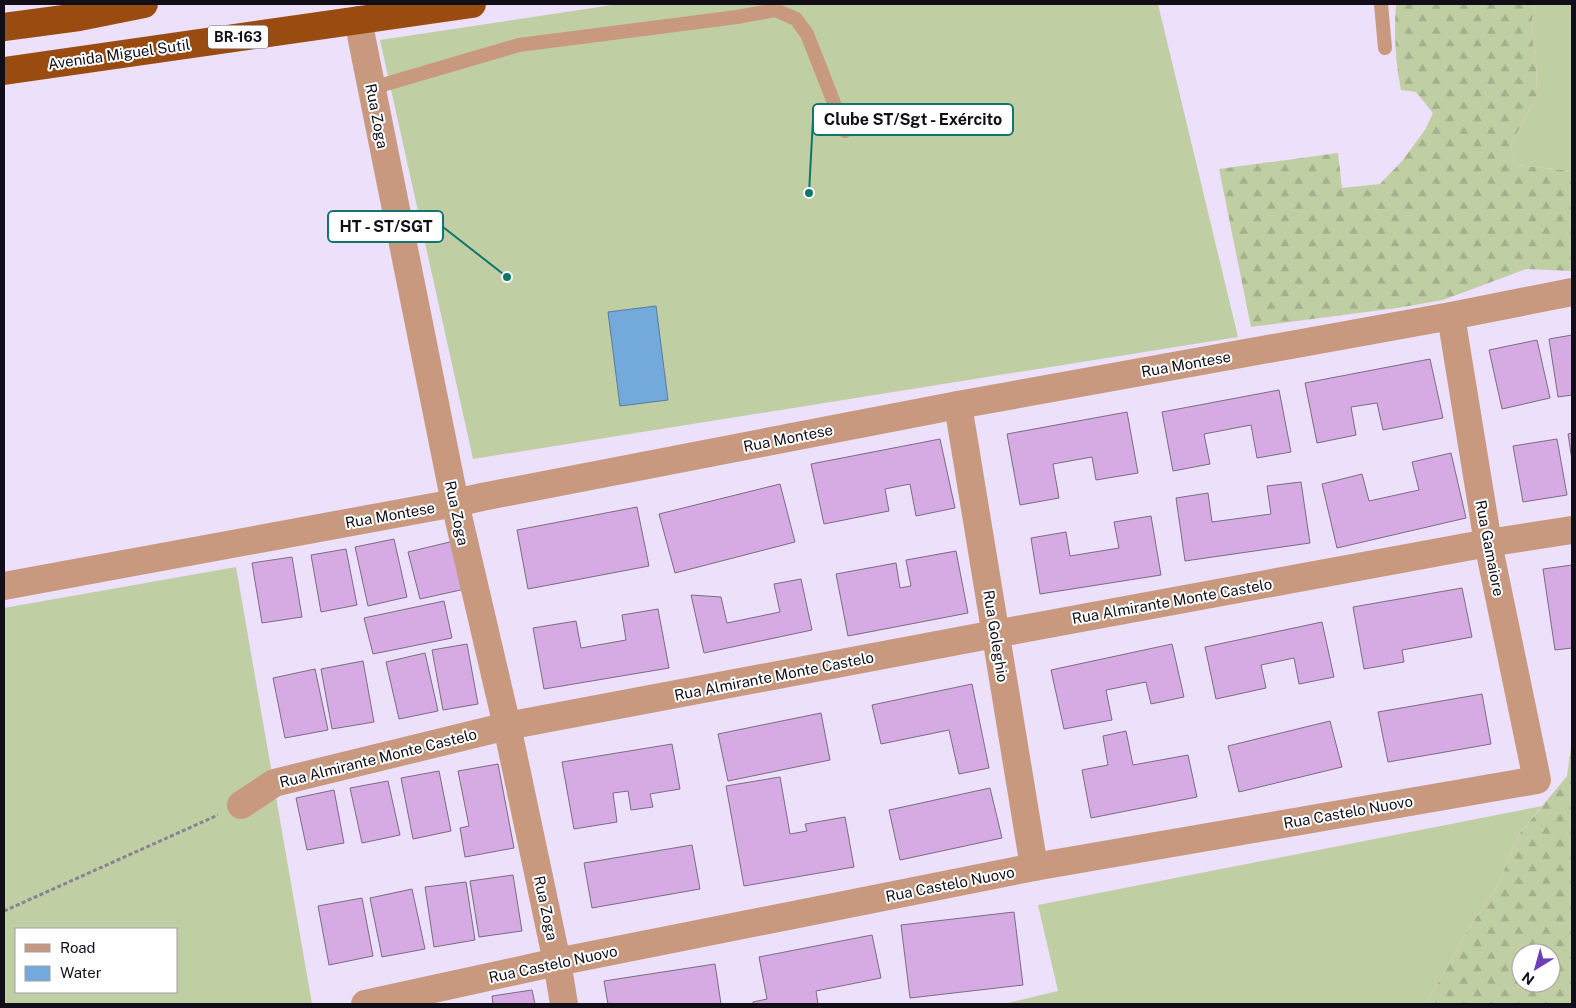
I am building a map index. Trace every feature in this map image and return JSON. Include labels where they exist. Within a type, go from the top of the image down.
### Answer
[{"type":"highway","points":[[4,27],[79,17],[144,4]]},
{"type":"highway","name":"Avenida Miguel Sutil","points":[[4,71],[472,4]]},
{"type":"street","name":"Rua Zoga","points":[[358,20],[455,504],[507,726],[558,962],[564,1004]]},
{"type":"street","name":"Rua Montese","points":[[4,586],[455,504],[482,496],[958,405],[1451,316],[1572,292]]},
{"type":"street","name":"Rua Gamaiore","points":[[1451,316],[1488,544],[1537,780]]},
{"type":"street","name":"Rua Goleghio","points":[[958,405],[1034,867]]},
{"type":"street","name":"Rua Almirante Monte Castelo","points":[[241,805],[274,783],[507,726],[995,634],[1572,530]]},
{"type":"street","name":"Rua Castelo Nuovo","points":[[366,1004],[558,962],[1034,867],[1537,780]]},
{"type":"lane","points":[[1381,4],[1385,48]]},
{"type":"lane","points":[[372,88],[518,45],[737,17],[775,10],[796,19],[807,34],[845,131]]},
{"type":"path","points":[[4,911],[241,805]]},
{"type":"green space","points":[[619,4],[1158,4],[1238,337],[473,459],[380,40]]},
{"type":"green space","points":[[1396,4],[1534,4],[1531,30],[1536,62],[1537,96],[1510,146],[1516,165],[1572,171],[1572,271],[1526,269],[1443,300],[1397,308],[1251,327],[1219,169],[1338,153],[1342,188],[1380,184],[1402,161],[1425,130],[1433,113],[1416,92],[1401,90],[1397,68]]},
{"type":"green space","points":[[1534,4],[1572,4],[1572,171],[1516,165],[1510,146],[1537,96],[1536,62],[1531,30]]},
{"type":"green space","points":[[236,567],[312,1004],[4,1004],[4,608]]},
{"type":"green space","points":[[1572,740],[1572,1004],[1426,1004],[1469,928],[1497,887],[1520,833],[1567,776]]},
{"type":"green space","points":[[1542,806],[1520,833],[1497,887],[1469,928],[1426,1004],[1003,1004],[1058,991],[1038,905]]},
{"type":"water","points":[[656,306],[668,400],[620,406],[608,312]]},
{"type":"building","points":[[1572,335],[1572,395],[1558,397],[1549,339]]},
{"type":"building","points":[[1537,340],[1550,398],[1502,409],[1489,350]]},
{"type":"building","points":[[1430,359],[1443,418],[1383,430],[1377,403],[1351,407],[1356,435],[1317,443],[1305,383]]},
{"type":"building","points":[[1279,390],[1291,452],[1257,458],[1251,425],[1204,434],[1210,464],[1173,471],[1162,412]]},
{"type":"building","points":[[1127,412],[1138,473],[1096,480],[1092,457],[1053,464],[1059,498],[1020,505],[1007,434]]},
{"type":"building","points":[[1572,433],[1572,460],[1568,434]]},
{"type":"building","points":[[940,439],[955,508],[916,516],[910,484],[885,489],[889,511],[824,524],[811,464]]},
{"type":"building","points":[[1557,439],[1567,495],[1523,502],[1513,446]]},
{"type":"building","points":[[1451,453],[1466,518],[1337,548],[1322,484],[1362,474],[1369,501],[1419,490],[1412,462]]},
{"type":"building","points":[[1301,482],[1310,543],[1185,561],[1176,498],[1208,493],[1212,522],[1271,514],[1267,486]]},
{"type":"building","points":[[780,484],[795,542],[675,573],[659,514]]},
{"type":"building","points":[[637,507],[649,566],[528,589],[517,530]]},
{"type":"building","points":[[1151,516],[1161,575],[1040,594],[1031,538],[1066,532],[1070,556],[1119,548],[1114,522]]},
{"type":"building","points":[[394,539],[407,597],[368,606],[355,547]]},
{"type":"building","points":[[454,541],[465,589],[420,599],[408,552]]},
{"type":"building","points":[[346,549],[357,605],[321,612],[311,555]]},
{"type":"building","points":[[956,551],[968,613],[848,636],[836,574],[896,563],[900,588],[911,586],[906,560]]},
{"type":"building","points":[[292,557],[302,617],[262,623],[252,563]]},
{"type":"building","points":[[1572,565],[1572,648],[1555,650],[1543,569]]},
{"type":"building","points":[[801,579],[812,630],[704,653],[691,595],[721,597],[727,623],[780,612],[774,584]]},
{"type":"building","points":[[1462,588],[1472,637],[1402,650],[1404,662],[1364,669],[1353,607]]},
{"type":"building","points":[[444,601],[452,638],[373,654],[364,618]]},
{"type":"building","points":[[658,609],[669,668],[544,689],[533,628],[576,621],[581,648],[626,640],[622,615]]},
{"type":"building","points":[[1322,622],[1334,677],[1299,684],[1294,658],[1261,665],[1266,688],[1216,699],[1205,647]]},
{"type":"building","points":[[467,644],[478,704],[443,710],[432,650]]},
{"type":"building","points":[[1172,644],[1184,697],[1151,704],[1146,682],[1106,690],[1112,720],[1064,729],[1051,670]]},
{"type":"building","points":[[425,653],[438,711],[399,719],[386,662]]},
{"type":"building","points":[[363,661],[374,722],[332,729],[321,669]]},
{"type":"building","points":[[315,669],[328,730],[285,738],[273,678]]},
{"type":"building","points":[[972,684],[989,768],[959,774],[949,730],[881,744],[872,705]]},
{"type":"building","points":[[1482,694],[1491,744],[1388,762],[1378,712]]},
{"type":"building","points":[[821,713],[830,760],[728,781],[718,734]]},
{"type":"building","points":[[1330,721],[1342,767],[1239,792],[1228,746]]},
{"type":"building","points":[[1126,731],[1133,765],[1188,755],[1197,797],[1091,818],[1082,770],[1108,765],[1103,736]]},
{"type":"building","points":[[672,744],[680,789],[650,794],[653,807],[631,810],[628,791],[613,793],[617,822],[574,829],[562,762]]},
{"type":"building","points":[[498,764],[514,848],[465,857],[460,828],[469,826],[458,771]]},
{"type":"building","points":[[439,771],[451,831],[413,839],[401,778]]},
{"type":"building","points":[[780,777],[790,834],[807,831],[805,824],[845,817],[854,867],[744,886],[726,786]]},
{"type":"building","points":[[388,781],[400,835],[362,843],[350,788]]},
{"type":"building","points":[[990,788],[1002,838],[900,860],[889,810]]},
{"type":"building","points":[[334,790],[344,843],[307,850],[296,798]]},
{"type":"building","points":[[692,845],[700,889],[592,908],[584,863]]},
{"type":"building","points":[[513,875],[522,931],[479,937],[470,881]]},
{"type":"building","points":[[466,882],[475,940],[434,947],[425,887]]},
{"type":"building","points":[[412,889],[425,949],[382,957],[370,898]]},
{"type":"building","points":[[362,898],[373,956],[329,965],[318,906]]},
{"type":"building","points":[[1014,912],[1023,985],[910,998],[901,925]]},
{"type":"building","points":[[872,935],[881,978],[816,991],[818,1004],[753,1004],[753,1002],[767,999],[759,957]]},
{"type":"building","points":[[715,964],[721,1004],[608,1004],[604,981]]},
{"type":"building","points":[[532,990],[535,1004],[493,1004],[492,996]]},
{"type":"place","name":"Clube ST/Sgt - Exército","points":[[809,193]]},
{"type":"place","name":"HT - ST/SGT","points":[[507,277]]}]
